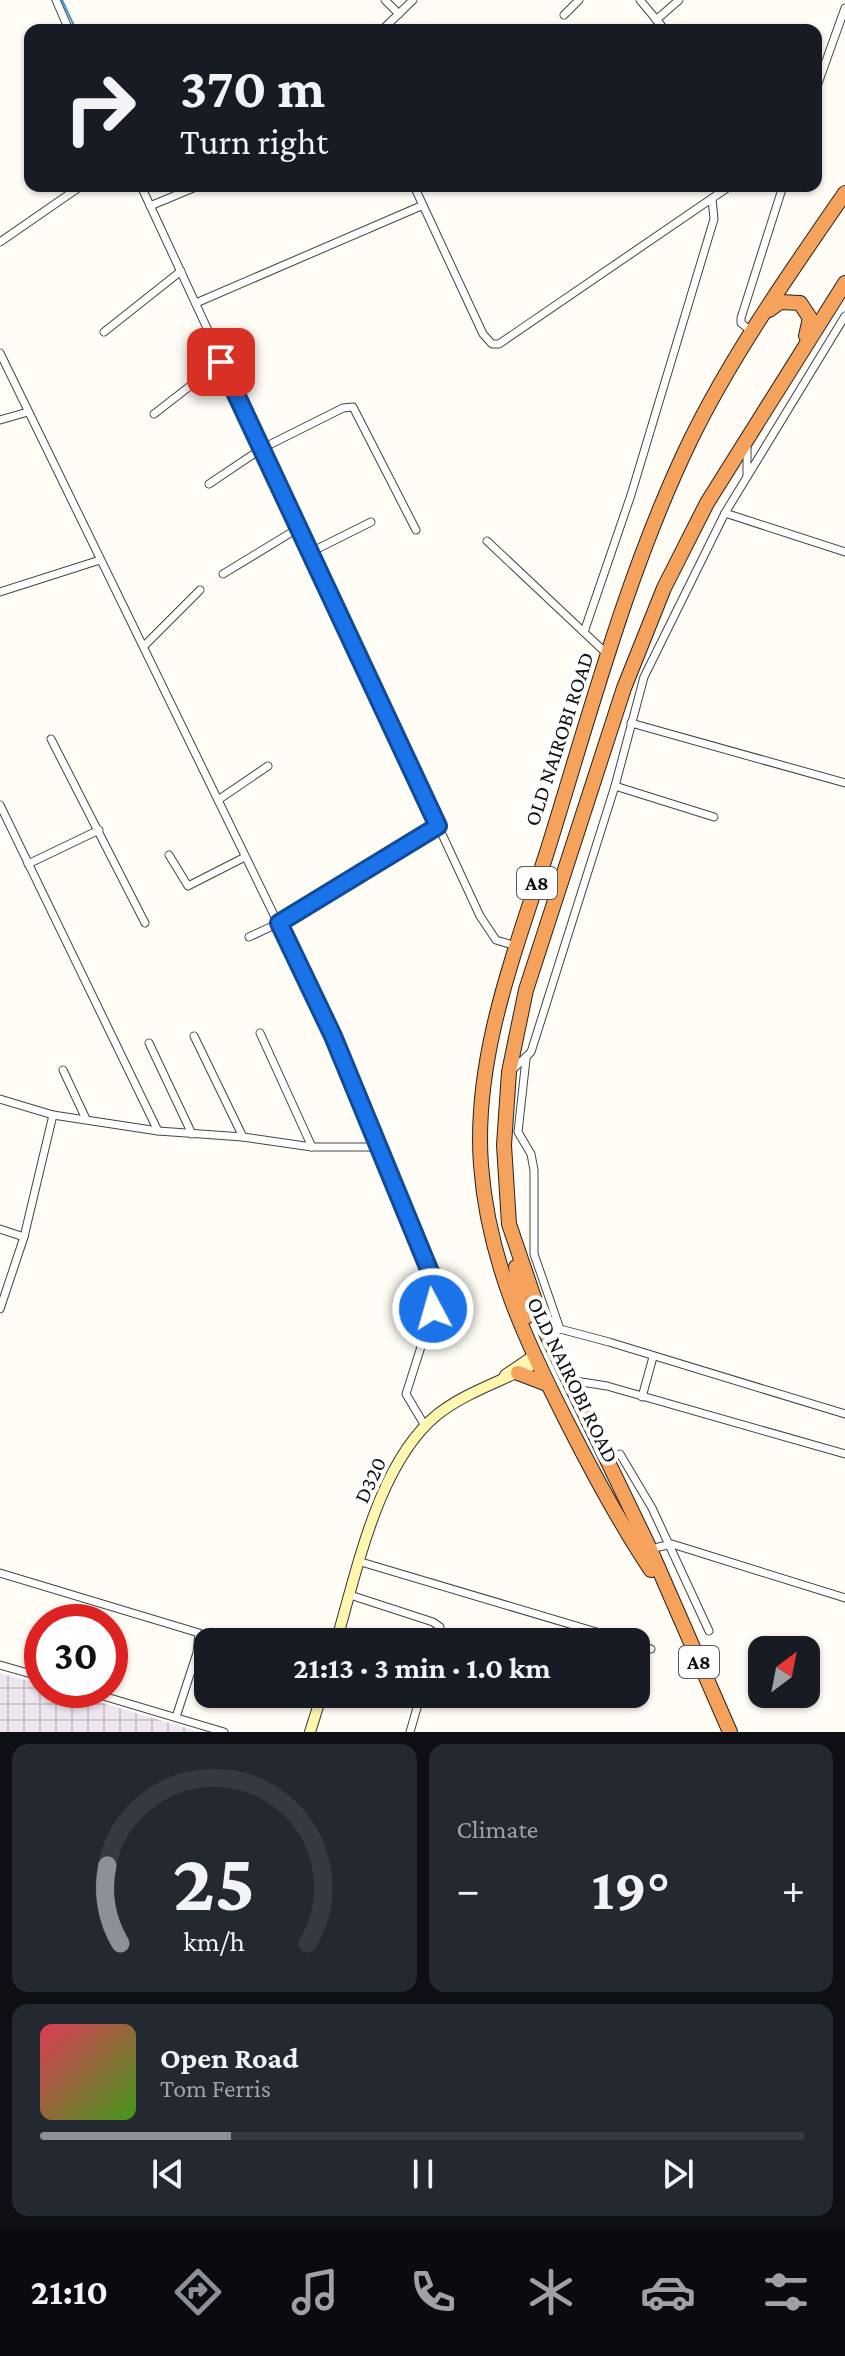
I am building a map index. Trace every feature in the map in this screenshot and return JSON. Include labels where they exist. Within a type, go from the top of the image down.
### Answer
[{"type":"highway","name":"OLD NAIROBI ROAD","points":[[667,1593],[601,1488],[547,1384],[499,1272],[481,1169],[481,1098],[503,987],[632,580],[669,486],[692,437],[754,326],[845,193]]},
{"type":"highway","name":"OLD NAIROBI ROAD","points":[[730,1732],[650,1549],[568,1380],[553,1331],[516,1246],[509,1224],[504,1145],[509,1072],[515,1030],[537,954],[644,634],[692,531],[845,283]]},
{"type":"highway","points":[[754,326],[780,302],[800,303],[811,324],[802,351]]},
{"type":"highway","points":[[489,1223],[500,1231],[509,1224]]},
{"type":"highway","points":[[516,1246],[520,1301],[536,1358],[617,1483]]},
{"type":"highway","points":[[518,1373],[547,1384]]},
{"type":"street","points":[[56,0],[66,24]]},
{"type":"street","points":[[385,0],[399,14]]},
{"type":"street","points":[[388,24],[413,0]]},
{"type":"street","points":[[564,15],[579,0]]},
{"type":"street","points":[[640,0],[660,24]]},
{"type":"street","points":[[656,20],[679,0]]},
{"type":"street","points":[[822,72],[845,8]]},
{"type":"street","points":[[0,242],[72,192]]},
{"type":"street","points":[[144,192],[297,529],[491,936],[508,946],[516,946]]},
{"type":"street","points":[[150,206],[184,192]]},
{"type":"street","points":[[416,192],[483,334],[492,344],[499,344],[722,192]]},
{"type":"street","points":[[754,326],[741,323],[741,318],[781,192]]},
{"type":"street","points":[[584,632],[631,495],[714,219],[712,199]]},
{"type":"street","points":[[196,303],[421,206]]},
{"type":"street","points":[[104,332],[181,271]]},
{"type":"street","points":[[509,1072],[531,1052],[615,786],[644,677],[659,641],[725,513],[845,316]]},
{"type":"street","points":[[0,353],[333,1036],[435,1284],[433,1309],[406,1394],[425,1426]]},
{"type":"street","points":[[154,414],[221,362]]},
{"type":"street","points":[[209,484],[261,449],[343,408],[353,407],[416,530]]},
{"type":"street","points":[[0,420],[28,412]]},
{"type":"street","points":[[747,442],[747,476]]},
{"type":"street","points":[[725,513],[845,552]]},
{"type":"street","points":[[309,553],[371,522]]},
{"type":"street","points":[[223,574],[297,529]]},
{"type":"street","points":[[487,541],[609,655]]},
{"type":"street","points":[[0,592],[100,560]]},
{"type":"street","points":[[144,646],[200,590]]},
{"type":"street","points":[[631,723],[845,783]]},
{"type":"street","points":[[51,739],[145,923]]},
{"type":"street","points":[[218,800],[268,766]]},
{"type":"street","points":[[615,786],[714,817]]},
{"type":"street","points":[[0,805],[158,1131]]},
{"type":"street","points":[[249,937],[279,923],[438,826]]},
{"type":"street","points":[[0,834],[11,828]]},
{"type":"street","points":[[28,864],[99,830]]},
{"type":"street","points":[[169,855],[181,879],[191,886],[245,857]]},
{"type":"street","points":[[260,1033],[312,1147]]},
{"type":"street","points":[[194,1036],[243,1137]]},
{"type":"street","points":[[149,1043],[192,1134]]},
{"type":"street","points":[[526,1059],[518,1132],[531,1154],[534,1170],[534,1254],[553,1331],[845,1414]]},
{"type":"street","points":[[63,1070],[86,1119]]},
{"type":"street","points":[[0,1099],[53,1115],[158,1131],[243,1137],[312,1147],[378,1147]]},
{"type":"street","points":[[0,1309],[24,1237],[53,1115]]},
{"type":"street","points":[[0,1229],[24,1237]]},
{"type":"street","points":[[642,1397],[653,1357]]},
{"type":"street","name":"D320","points":[[500,1379],[518,1373],[536,1358]]},
{"type":"street","name":"D320","points":[[340,1628],[385,1491],[425,1426],[458,1400],[536,1358]]},
{"type":"street","points":[[568,1380],[642,1397],[845,1454]]},
{"type":"street","points":[[620,1454],[670,1545],[709,1631]]},
{"type":"street","points":[[650,1549],[670,1545],[845,1598]]},
{"type":"street","points":[[361,1562],[583,1628]]},
{"type":"street","points":[[0,1573],[199,1633],[197,1653],[176,1717]]},
{"type":"street","points":[[350,1595],[433,1622],[440,1628]]},
{"type":"street","points":[[0,1665],[24,1672]]},
{"type":"street","points":[[128,1703],[224,1732]]},
{"type":"street","points":[[310,1732],[318,1708]]},
{"type":"street","points":[[410,1732],[417,1708]]},
{"type":"shaded area","points":[[0,1673],[24,1680],[24,1708],[119,1708],[200,1732],[0,1732]]},
{"type":"waterway","points":[[62,0],[73,24]]},
{"type":"route","points":[[221,362],[438,826],[279,923],[333,1036],[435,1284],[433,1309]]}]
